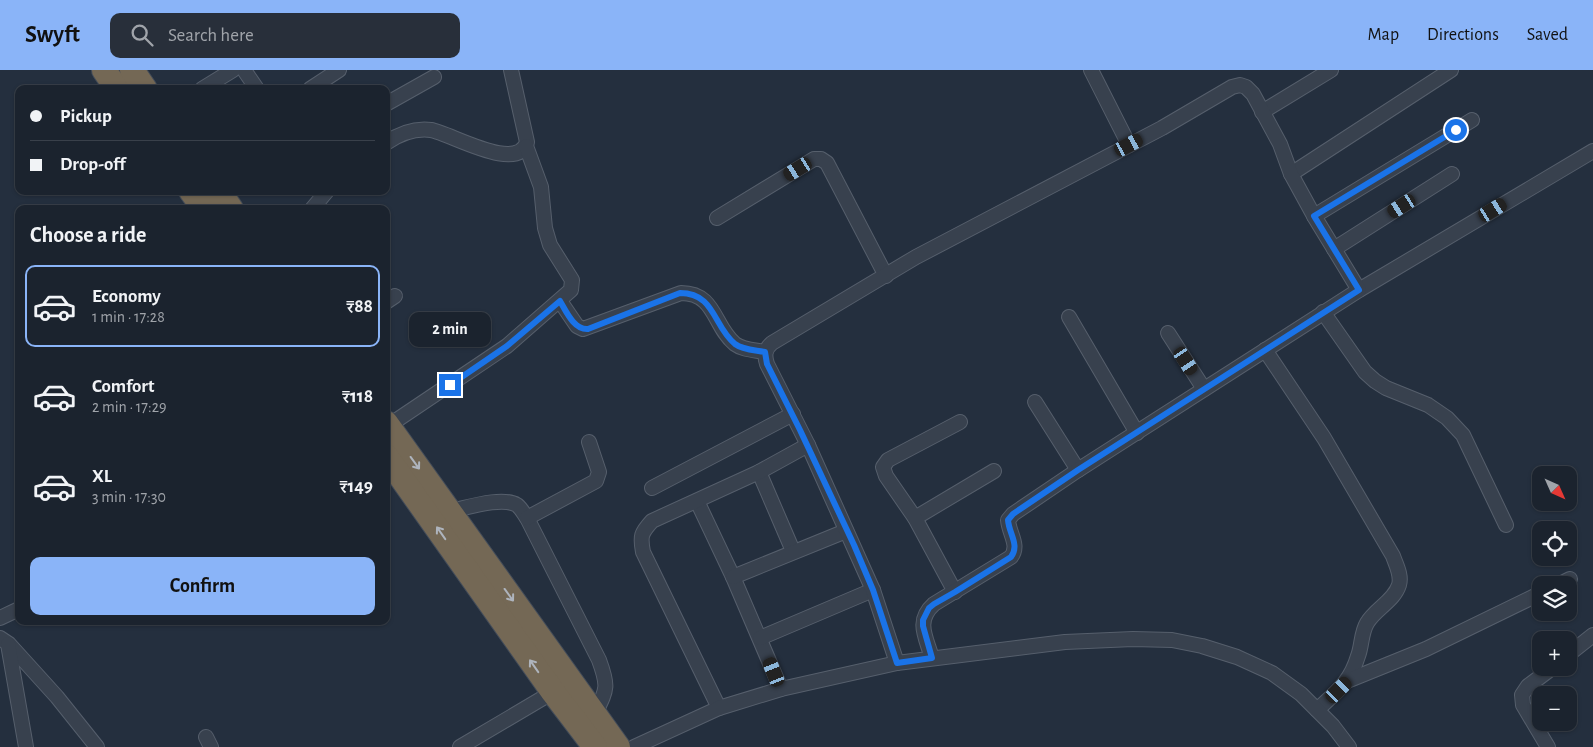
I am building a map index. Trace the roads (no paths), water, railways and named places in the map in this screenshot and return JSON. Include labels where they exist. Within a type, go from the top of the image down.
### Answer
[{"type":"highway","points":[[104,70],[115,85]]},
{"type":"highway","points":[[132,70],[142,85]]},
{"type":"highway","points":[[390,428],[618,747]]},
{"type":"highway","points":[[390,462],[553,692],[595,747]]},
{"type":"street","points":[[209,85],[233,70]]},
{"type":"street","points":[[244,70],[254,85]]},
{"type":"street","points":[[316,85],[339,70]]},
{"type":"street","points":[[390,422],[507,346],[560,301],[570,290],[572,280],[550,245],[545,228],[541,187],[526,146],[526,135],[511,70]]},
{"type":"street","points":[[1090,70],[1129,145]]},
{"type":"street","points":[[1262,112],[1331,70]]},
{"type":"street","points":[[1292,174],[1451,70]]},
{"type":"street","points":[[390,102],[434,77]]},
{"type":"street","points":[[897,663],[873,590],[808,445],[767,364],[765,352],[772,343],[916,257],[1129,145],[1232,88],[1240,86],[1250,90],[1280,144],[1292,174],[1314,216],[1359,290]]},
{"type":"street","points":[[1314,216],[1472,120]]},
{"type":"street","points":[[390,141],[405,133],[432,130],[494,153],[516,153],[526,146]]},
{"type":"street","points":[[932,658],[923,626],[923,620],[929,608],[1011,557],[1015,551],[1015,543],[1008,520],[1013,514],[1323,312],[1593,151]]},
{"type":"street","points":[[717,218],[814,160],[821,159],[827,163],[886,276]]},
{"type":"street","points":[[1334,248],[1452,174]]},
{"type":"street","points":[[315,205],[324,195]]},
{"type":"street","points":[[560,301],[577,326],[581,329],[588,329],[680,293],[691,293],[700,297],[708,305],[728,337],[736,344],[765,352]]},
{"type":"street","points":[[1323,312],[1365,372],[1386,388],[1428,405],[1447,418],[1463,435],[1506,525]]},
{"type":"street","points":[[1069,317],[1137,433]]},
{"type":"street","points":[[1168,333],[1204,389]]},
{"type":"street","points":[[1264,350],[1324,438],[1393,556],[1400,572],[1399,585],[1393,596],[1374,612],[1366,624],[1359,654],[1347,682]]},
{"type":"street","points":[[1035,402],[1078,470]]},
{"type":"street","points":[[652,488],[793,414]]},
{"type":"street","points":[[955,592],[915,518],[886,476],[883,466],[888,460],[960,422]]},
{"type":"street","points":[[527,518],[596,481],[599,472],[589,442]]},
{"type":"street","points":[[719,708],[643,552],[640,539],[643,531],[652,521],[759,472],[808,445]]},
{"type":"street","points":[[759,472],[793,551]]},
{"type":"street","points":[[915,518],[994,472]]},
{"type":"street","points":[[697,501],[733,577],[781,689]]},
{"type":"street","points":[[450,511],[491,503],[508,502],[520,508],[527,518],[599,660],[606,679],[605,693],[595,714]]},
{"type":"street","points":[[733,577],[846,531]]},
{"type":"street","points":[[760,638],[873,590]]},
{"type":"street","points":[[1317,710],[1347,682],[1426,648],[1532,597]]},
{"type":"street","points":[[0,615],[15,610]]},
{"type":"street","points":[[1577,648],[1593,636]]},
{"type":"street","points":[[634,747],[719,708],[781,689],[897,663],[1065,642],[1133,639],[1172,640],[1202,646],[1237,657],[1272,674],[1301,694],[1349,747]]},
{"type":"street","points":[[3,643],[26,747]]},
{"type":"street","points":[[3,643],[57,697],[96,747]]},
{"type":"street","points":[[1541,676],[1528,686],[1522,695],[1523,706],[1548,747]]},
{"type":"street","points":[[460,747],[553,692]]}]
